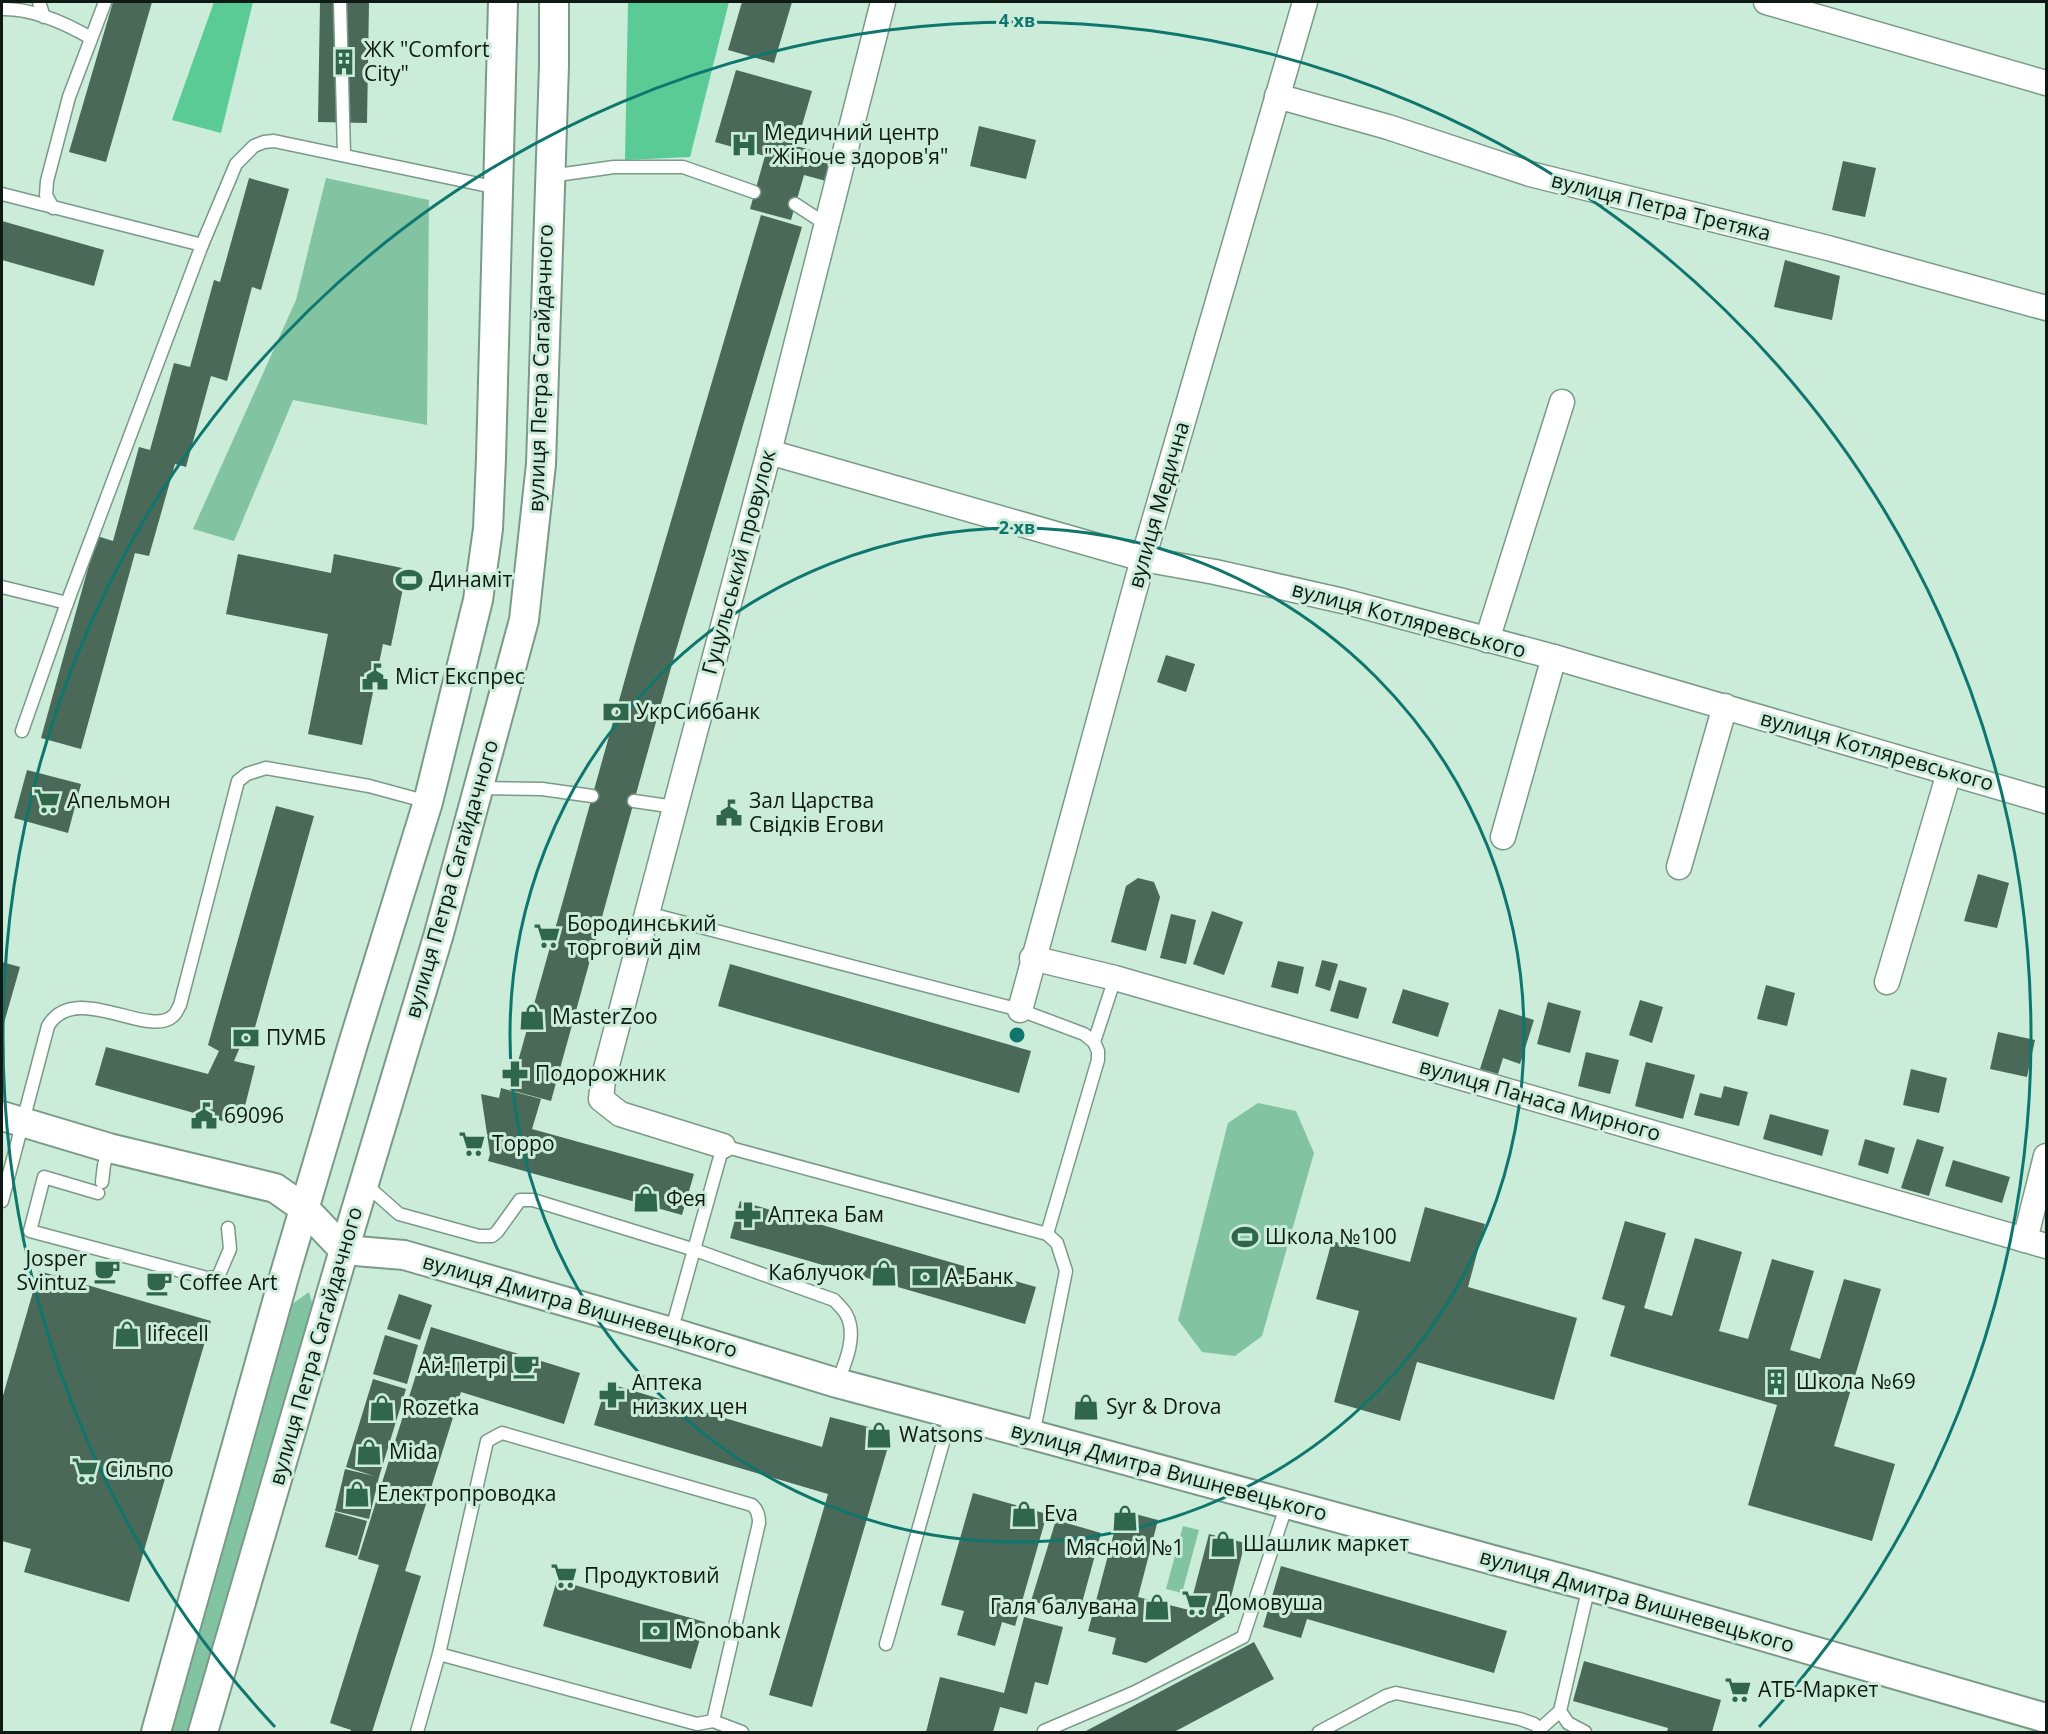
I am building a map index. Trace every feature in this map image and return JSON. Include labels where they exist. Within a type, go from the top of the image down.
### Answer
[{"type":"street","points":[[156,1732],[356,1033],[428,802],[478,600],[488,529],[503,2]]},
{"type":"street","name":"вулиця Петра Сагайдачного","points":[[203,1732],[438,937],[524,620],[541,464],[554,2]]},
{"type":"street","name":"Гуцульський провулок","points":[[723,1146],[620,1114],[601,1099],[603,1080],[769,452],[883,2]]},
{"type":"street","name":"вулиця Медична","points":[[1020,1010],[1032,958],[1143,559],[1305,2]]},
{"type":"street","points":[[1766,2],[2046,83]]},
{"type":"street","name":"вулиця Петра Третяка","points":[[1277,96],[1378,124],[1530,174],[1828,248],[2046,308]]},
{"type":"street","points":[[1487,640],[1562,402]]},
{"type":"street","name":"вулиця Котляревського","points":[[769,452],[1143,559],[1215,572],[1342,601],[1554,657],[2046,801]]},
{"type":"street","points":[[1503,837],[1554,657]]},
{"type":"street","points":[[1679,867],[1725,706]]},
{"type":"street","points":[[1887,981],[1949,773]]},
{"type":"street","name":"вулиця Панаса Мирного","points":[[1032,958],[1115,978],[2036,1243]]},
{"type":"street","points":[[12,1119],[110,1148],[275,1188],[305,1209],[344,1250]]},
{"type":"street","points":[[2036,1243],[2046,1156]]},
{"type":"street","name":"вулиця Дмитра Вишневецького","points":[[344,1250],[404,1256],[671,1332],[837,1383],[1589,1586],[2046,1718]]},
{"type":"lane","points":[[39,2],[44,17]]},
{"type":"lane","points":[[53,208],[46,195],[47,181],[69,97],[105,2]]},
{"type":"lane","points":[[340,2],[344,155]]},
{"type":"lane","points":[[2,9],[12,8],[44,17],[71,27],[91,38]]},
{"type":"lane","points":[[22,731],[67,603],[202,245],[236,164],[255,146],[274,141],[499,188]]},
{"type":"lane","points":[[549,176],[614,167],[683,167],[754,192]]},
{"type":"lane","points":[[2,194],[202,245]]},
{"type":"lane","points":[[795,204],[826,225]]},
{"type":"lane","points":[[2,587],[67,603]]},
{"type":"lane","points":[[2,1200],[12,1119],[53,1018],[65,1010],[80,1007],[158,1022],[173,1016],[185,991],[238,781],[247,774],[266,768],[369,786],[428,802]]},
{"type":"lane","points":[[478,788],[542,789],[592,796]]},
{"type":"lane","points":[[634,801],[675,807]]},
{"type":"lane","points":[[647,913],[1020,1010],[1084,1034],[1094,1042],[1098,1051],[1098,1060],[1047,1234]]},
{"type":"lane","points":[[1094,1042],[1115,978]]},
{"type":"lane","points":[[671,1332],[723,1146],[1047,1234],[1057,1243],[1066,1271],[1033,1435]]},
{"type":"lane","points":[[110,1148],[100,1187],[44,1177],[30,1231],[207,1278],[218,1277],[230,1250],[228,1228]]},
{"type":"lane","points":[[364,1183],[399,1214],[479,1236],[492,1236],[497,1232],[513,1206],[520,1200],[527,1199],[695,1250],[834,1300],[847,1315],[850,1325],[849,1353],[837,1383]]},
{"type":"lane","points":[[886,1644],[951,1414]]},
{"type":"lane","points":[[417,1732],[439,1654],[487,1441],[502,1433],[756,1508],[759,1523],[713,1720]]},
{"type":"lane","points":[[1044,1731],[1133,1693],[1243,1637],[1288,1503]]},
{"type":"lane","points":[[1319,1732],[1386,1696],[1396,1693],[1528,1722],[1541,1731],[1560,1711],[1589,1586]]},
{"type":"lane","points":[[439,1654],[697,1724],[713,1720],[742,1732]]},
{"type":"lane","points":[[1560,1711],[1568,1723],[1585,1732]]},
{"type":"green space","points":[[214,2],[253,2],[221,133],[172,120]]},
{"type":"green space","points":[[628,2],[729,2],[690,157],[625,160]]},
{"type":"green space","points":[[326,178],[429,200],[427,425],[293,400],[234,541],[193,529],[296,300]]},
{"type":"green space","name":"Школа №100","points":[[1258,1103],[1296,1111],[1314,1153],[1262,1336],[1235,1356],[1202,1352],[1178,1320],[1228,1123]]},
{"type":"green space","points":[[309,1292],[314,1310],[190,1732],[169,1732],[292,1304]]},
{"type":"green space","points":[[1183,1526],[1199,1530],[1182,1593],[1166,1589]]},
{"type":"building","points":[[113,2],[152,2],[106,162],[69,152]]},
{"type":"building","name":"ЖК \"Comfort City\"","points":[[320,2],[369,2],[367,123],[318,122]]},
{"type":"building","points":[[742,2],[792,2],[774,63],[728,50]]},
{"type":"building","points":[[736,70],[812,91],[796,146],[833,156],[826,181],[804,175],[791,220],[750,209],[765,156],[715,142]]},
{"type":"building","points":[[979,126],[1036,140],[1026,179],[970,166]]},
{"type":"building","points":[[1843,161],[1876,168],[1865,217],[1832,210]]},
{"type":"building","points":[[249,178],[289,189],[261,290],[252,287],[227,381],[211,376],[186,467],[175,464],[149,556],[135,553],[81,749],[41,738],[97,536],[113,541],[139,447],[150,450],[174,363],[190,367],[214,280],[220,282]]},
{"type":"building","points":[[761,215],[802,227],[674,657],[551,1101],[510,1090],[634,647]]},
{"type":"building","points":[[2,221],[104,250],[94,286],[2,260]]},
{"type":"building","points":[[1785,260],[1840,276],[1832,320],[1774,307]]},
{"type":"building","points":[[238,554],[331,573],[334,554],[407,569],[391,646],[383,644],[362,745],[308,734],[328,634],[226,614]]},
{"type":"building","points":[[1166,655],[1195,664],[1186,692],[1157,682]]},
{"type":"building","name":"Апельмон","points":[[27,770],[81,784],[68,833],[14,818]]},
{"type":"building","points":[[276,806],[314,816],[249,1049],[240,1047],[234,1061],[255,1066],[240,1126],[95,1085],[106,1047],[208,1074],[219,1051],[208,1045]]},
{"type":"building","points":[[1978,874],[2009,883],[1997,928],[1964,921]]},
{"type":"building","points":[[1138,878],[1154,882],[1160,897],[1146,951],[1111,942],[1126,886]]},
{"type":"building","points":[[1212,911],[1243,922],[1224,975],[1193,964]]},
{"type":"building","points":[[1171,914],[1196,920],[1186,964],[1160,958]]},
{"type":"building","points":[[1322,960],[1338,964],[1330,991],[1315,986]]},
{"type":"building","points":[[1278,961],[1304,967],[1298,994],[1271,987]]},
{"type":"building","points":[[2,962],[20,967],[2,1030]]},
{"type":"building","points":[[730,964],[1031,1051],[1019,1093],[718,1006]]},
{"type":"building","points":[[1339,980],[1367,988],[1358,1019],[1330,1011]]},
{"type":"building","points":[[1766,985],[1795,993],[1787,1026],[1757,1019]]},
{"type":"building","points":[[1403,989],[1449,1003],[1438,1037],[1392,1023]]},
{"type":"building","points":[[1640,1000],[1663,1007],[1652,1043],[1629,1035]]},
{"type":"building","points":[[1548,1002],[1581,1011],[1570,1053],[1537,1044]]},
{"type":"building","points":[[1499,1009],[1534,1020],[1520,1064],[1503,1058],[1498,1074],[1480,1069]]},
{"type":"building","points":[[1998,1032],[2035,1040],[2027,1077],[1990,1069]]},
{"type":"building","points":[[1586,1052],[1619,1060],[1610,1094],[1578,1086]]},
{"type":"building","points":[[1646,1062],[1695,1075],[1683,1119],[1635,1106]]},
{"type":"building","points":[[1911,1069],[1947,1078],[1939,1113],[1903,1105]]},
{"type":"building","points":[[1724,1086],[1748,1092],[1739,1126],[1694,1115],[1700,1093],[1721,1098]]},
{"type":"building","points":[[501,1088],[541,1099],[532,1129],[694,1174],[682,1215],[488,1161],[490,1154],[481,1094],[499,1098]]},
{"type":"building","points":[[1770,1114],[1829,1130],[1822,1156],[1763,1139]]},
{"type":"building","points":[[1865,1139],[1895,1148],[1888,1174],[1858,1165]]},
{"type":"building","points":[[1917,1139],[1944,1147],[1929,1196],[1901,1188]]},
{"type":"building","points":[[1953,1160],[2010,1177],[2002,1203],[1945,1186]]},
{"type":"building","points":[[740,1201],[1036,1287],[1025,1324],[730,1238]]},
{"type":"building","name":"Школа №100","points":[[1425,1207],[1485,1224],[1468,1287],[1577,1318],[1554,1400],[1417,1362],[1400,1421],[1334,1402],[1359,1311],[1316,1299],[1332,1241],[1410,1262]]},
{"type":"building","name":"Школа №69","points":[[1625,1221],[1666,1233],[1644,1308],[1672,1316],[1695,1238],[1742,1252],[1719,1331],[1748,1339],[1772,1259],[1814,1271],[1790,1350],[1820,1359],[1844,1279],[1881,1289],[1834,1446],[1895,1464],[1872,1541],[1748,1505],[1777,1405],[1610,1356],[1625,1306],[1602,1299]]},
{"type":"building","name":"Сільпо","points":[[39,1271],[211,1321],[129,1602],[24,1572],[31,1549],[2,1541],[2,1399]]},
{"type":"building","points":[[399,1294],[432,1305],[420,1340],[387,1329]]},
{"type":"building","points":[[431,1327],[580,1373],[564,1424],[461,1392],[405,1571],[421,1576],[372,1732],[351,1732],[351,1730],[330,1723],[379,1565],[358,1559]]},
{"type":"building","points":[[385,1335],[418,1345],[407,1384],[373,1374]]},
{"type":"building","points":[[373,1379],[406,1389],[379,1477],[369,1519],[335,1511],[345,1469],[374,1476],[346,1467]]},
{"type":"building","points":[[607,1383],[822,1447],[830,1417],[892,1433],[812,1707],[769,1695],[828,1494],[594,1425]]},
{"type":"building","points":[[973,1493],[1047,1514],[1015,1626],[1002,1622],[995,1646],[957,1635],[964,1611],[941,1605]]},
{"type":"building","points":[[1120,1510],[1158,1520],[1138,1597],[1189,1610],[1209,1534],[1245,1543],[1226,1616],[1146,1663],[1112,1654],[1116,1638],[1088,1631]]},
{"type":"building","points":[[335,1512],[367,1521],[357,1556],[325,1547]]},
{"type":"building","points":[[1056,1520],[1101,1533],[1079,1614],[1031,1601]]},
{"type":"building","points":[[1281,1566],[1507,1631],[1494,1673],[1307,1619],[1301,1638],[1263,1627]]},
{"type":"building","points":[[557,1580],[705,1622],[691,1669],[543,1626]]},
{"type":"building","points":[[1024,1617],[1063,1627],[1048,1685],[1035,1682],[1027,1714],[1000,1707],[993,1732],[926,1732],[940,1677],[1004,1693]]},
{"type":"building","points":[[1254,1642],[1274,1679],[1174,1732],[1084,1732]]},
{"type":"building","points":[[1584,1661],[1721,1700],[1712,1732],[1667,1732],[1668,1728],[1573,1701]]},
{"type":"place","name":"ЖК \"Comfort City\"","points":[[344,62]]},
{"type":"place","name":"Медичний центр \"Жіноче здоров'я\"","points":[[744,145]]},
{"type":"place","name":"Динаміт","points":[[409,580]]},
{"type":"place","name":"Міст Експрес","points":[[375,677]]},
{"type":"place","name":"УкрСиббанк","points":[[616,712]]},
{"type":"place","name":"Апельмон","points":[[47,801]]},
{"type":"place","name":"Зал Царства Свiдкiв Егови","points":[[729,813]]},
{"type":"place","name":"Бородинський торговий дім","points":[[547,936]]},
{"type":"place","name":"MasterZoo","points":[[532,1017]]},
{"type":"place","name":"ПУМБ","points":[[246,1038]]},
{"type":"place","name":"Подорожник","points":[[515,1074]]},
{"type":"place","name":"69096","points":[[204,1116]]},
{"type":"place","name":"Торро","points":[[472,1144]]},
{"type":"place","name":"Фея","points":[[646,1199]]},
{"type":"place","name":"Аптека Бам","points":[[748,1215]]},
{"type":"place","name":"Школа №100","points":[[1245,1237]]},
{"type":"place","name":"Josper Svintuz","points":[[107,1271]]},
{"type":"place","name":"Каблучок","points":[[884,1273]]},
{"type":"place","name":"А-Банк","points":[[925,1277]]},
{"type":"place","name":"Coffee Art","points":[[159,1283]]},
{"type":"place","name":"lifecell","points":[[127,1334]]},
{"type":"place","name":"Ай-Петрі","points":[[526,1366]]},
{"type":"place","name":"Школа №69","points":[[1776,1382]]},
{"type":"place","name":"Аптека низких цен","points":[[612,1395]]},
{"type":"place","name":"Syr & Drova","points":[[1086,1407]]},
{"type":"place","name":"Rozetka","points":[[382,1408]]},
{"type":"place","name":"Watsons","points":[[879,1435]]},
{"type":"place","name":"Mida","points":[[369,1452]]},
{"type":"place","name":"Сільпо","points":[[85,1470]]},
{"type":"place","name":"Електропроводка","points":[[357,1494]]},
{"type":"place","name":"Eva","points":[[1024,1514]]},
{"type":"place","name":"Мясной №1","points":[[1125,1518]]},
{"type":"place","name":"Шашлик маркет","points":[[1223,1544]]},
{"type":"place","name":"Продуктовий","points":[[564,1576]]},
{"type":"place","name":"Домовуша","points":[[1195,1603]]},
{"type":"place","name":"Галя балувана","points":[[1157,1607]]},
{"type":"place","name":"Monobank","points":[[655,1631]]},
{"type":"place","name":"АТБ-Маркет","points":[[1738,1690]]}]
